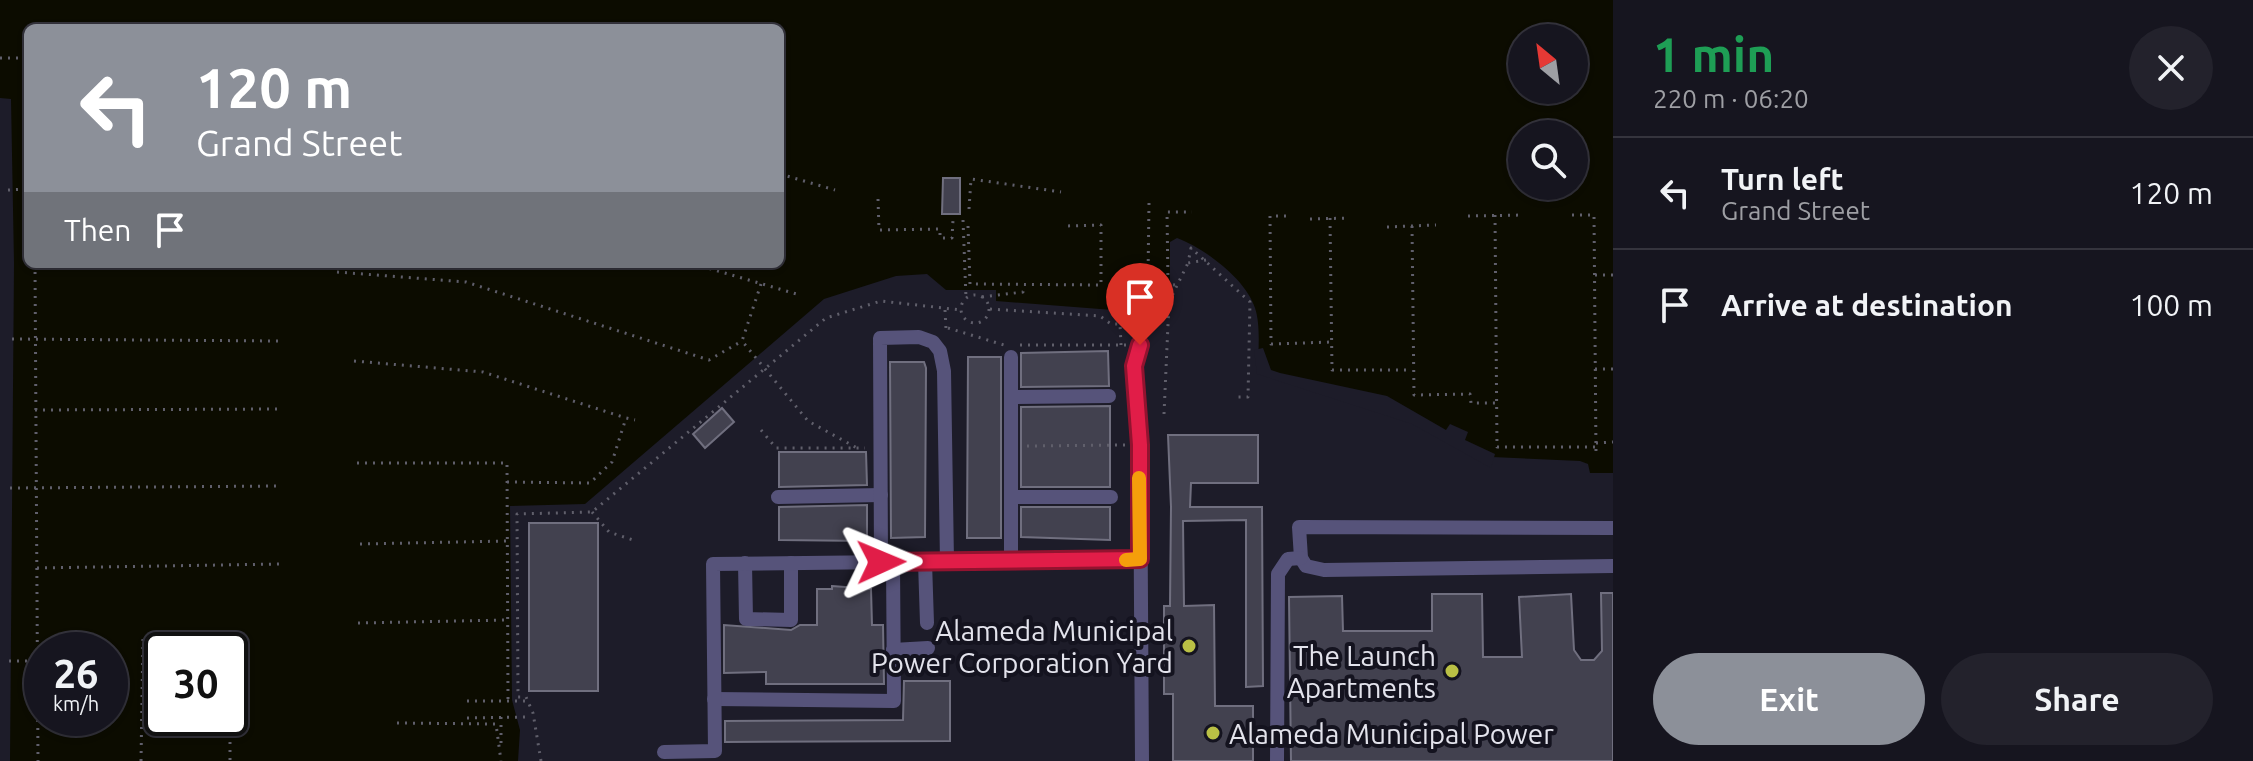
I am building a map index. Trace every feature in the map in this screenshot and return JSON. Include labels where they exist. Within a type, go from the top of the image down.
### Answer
[{"type":"street","points":[[1140,325],[1140,345],[1134,366],[1140,445],[1142,761]]},
{"type":"street","points":[[714,699],[894,701],[881,495],[880,338],[919,337],[933,342],[940,351],[944,371],[947,562]]},
{"type":"street","points":[[1011,357],[1011,561]]},
{"type":"street","points":[[1011,397],[1109,396]]},
{"type":"street","points":[[778,497],[881,495]]},
{"type":"street","points":[[1011,497],[1111,497]]},
{"type":"street","points":[[1613,528],[1299,527],[1301,558],[1306,566],[1324,570],[1613,566]]},
{"type":"street","points":[[1277,761],[1278,574],[1288,559],[1301,558]]},
{"type":"street","points":[[664,752],[715,751],[713,564],[1140,559]]},
{"type":"street","points":[[925,562],[927,623]]},
{"type":"street","points":[[745,563],[746,619],[791,620],[791,563]]},
{"type":"street","points":[[893,650],[928,648]]},
{"type":"path","points":[[0,58],[24,58]]},
{"type":"path","points":[[784,175],[835,190]]},
{"type":"path","points":[[969,209],[971,179],[1061,192]]},
{"type":"path","points":[[8,190],[24,189]]},
{"type":"path","points":[[878,199],[879,230],[940,229],[940,238],[952,238],[953,220]]},
{"type":"path","points":[[1148,277],[1149,203]]},
{"type":"path","points":[[1176,285],[1168,284],[1167,212],[1192,212]]},
{"type":"path","points":[[1495,215],[1497,447],[1613,442]]},
{"type":"path","points":[[1468,216],[1523,215]]},
{"type":"path","points":[[1572,215],[1594,215],[1596,454]]},
{"type":"path","points":[[1286,216],[1270,216],[1271,344],[1332,342]]},
{"type":"path","points":[[1330,218],[1332,370],[1413,370]]},
{"type":"path","points":[[1310,219],[1350,218]]},
{"type":"path","points":[[961,310],[966,298],[963,220]]},
{"type":"path","points":[[968,226],[970,284],[1101,285],[1101,225],[1065,226]]},
{"type":"path","points":[[1387,227],[1436,225]]},
{"type":"path","points":[[1412,226],[1414,395],[1470,394],[1471,403],[1496,403]]},
{"type":"path","points":[[1164,414],[1169,302],[1188,263],[1191,248],[1250,302],[1248,397],[1238,397]]},
{"type":"path","points":[[1188,263],[1206,260]]},
{"type":"path","points":[[35,268],[37,632]]},
{"type":"path","points":[[705,268],[800,295]]},
{"type":"path","points":[[337,272],[466,282],[709,360],[742,341],[761,284]]},
{"type":"path","points":[[1595,275],[1613,275]]},
{"type":"path","points":[[966,298],[1023,292],[1024,285]]},
{"type":"path","points":[[982,297],[990,309]]},
{"type":"path","points":[[525,699],[518,697],[517,514],[592,512],[812,326],[862,304],[900,301],[961,310]]},
{"type":"path","points":[[961,310],[969,322],[978,323],[986,319],[990,309]]},
{"type":"path","points":[[990,309],[1100,316],[1111,324],[1120,324],[1121,345]]},
{"type":"path","points":[[945,310],[948,328]]},
{"type":"path","points":[[948,328],[1003,345],[1140,345]]},
{"type":"path","points":[[933,342],[948,328]]},
{"type":"path","points":[[12,339],[278,341]]},
{"type":"path","points":[[742,341],[808,421],[857,448]]},
{"type":"path","points":[[354,361],[483,372],[635,420]]},
{"type":"path","points":[[1595,369],[1613,369]]},
{"type":"path","points":[[35,410],[279,409]]},
{"type":"path","points":[[507,482],[590,483],[612,462],[626,418]]},
{"type":"path","points":[[761,430],[776,448],[881,448]]},
{"type":"path","points":[[1011,446],[1140,445]]},
{"type":"path","points":[[357,463],[507,463],[508,699]]},
{"type":"path","points":[[10,488],[282,486]]},
{"type":"path","points":[[592,512],[609,532],[633,540]]},
{"type":"path","points":[[360,544],[507,541]]},
{"type":"path","points":[[37,568],[282,564]]},
{"type":"path","points":[[358,623],[507,620]]},
{"type":"path","points":[[141,761],[143,637]]},
{"type":"path","points":[[9,661],[24,661]]},
{"type":"path","points":[[467,701],[525,699]]},
{"type":"path","points":[[525,699],[540,747],[541,761]]},
{"type":"path","points":[[501,717],[501,761]]},
{"type":"path","points":[[467,718],[525,717]]},
{"type":"path","points":[[397,723],[496,724],[497,749],[501,749]]},
{"type":"path","points":[[38,736],[38,761]]},
{"type":"path","points":[[230,736],[230,761]]},
{"type":"shaded area","points":[[0,0],[1613,0],[1613,473],[1590,473],[1588,464],[1580,461],[1492,457],[1491,464],[1413,420],[1258,371],[1258,323],[1250,297],[1223,266],[1177,238],[1170,242],[1170,281],[1148,277],[1131,281],[1113,310],[996,301],[996,290],[946,290],[927,274],[896,276],[824,299],[585,504],[510,506],[512,700],[520,730],[518,761],[10,761],[14,263],[11,99],[0,98]]},
{"type":"pier","points":[[1263,348],[1271,370],[1387,396],[1446,430],[1450,424],[1468,432],[1465,440],[1495,454],[1491,468],[1412,424],[1257,374],[1254,350]]},
{"type":"building","points":[[943,178],[960,178],[960,214],[942,214]]},
{"type":"building","points":[[1108,351],[1109,386],[1021,387],[1021,353]]},
{"type":"building","points":[[968,357],[1001,357],[1001,538],[967,538]]},
{"type":"building","points":[[890,362],[924,362],[926,368],[925,537],[891,538]]},
{"type":"building","points":[[1110,406],[1110,487],[1021,487],[1021,407]]},
{"type":"building","points":[[722,408],[734,422],[705,448],[693,434]]},
{"type":"building","points":[[1168,435],[1258,435],[1258,483],[1191,483],[1190,507],[1262,507],[1263,686],[1246,687],[1246,520],[1183,521],[1184,606],[1214,605],[1215,706],[1253,706],[1253,761],[1173,761],[1173,694],[1164,694],[1164,606],[1170,606]]},
{"type":"building","points":[[779,452],[866,452],[867,485],[779,487]]},
{"type":"building","points":[[867,505],[867,541],[779,540],[779,507]]},
{"type":"building","points":[[1021,507],[1110,507],[1110,540],[1021,537]]},
{"type":"building","points":[[529,523],[598,523],[598,691],[529,691]]},
{"type":"building","points":[[832,586],[871,589],[872,625],[883,625],[884,684],[766,684],[766,672],[724,673],[724,625],[791,630],[800,625],[817,625],[817,589],[832,589]]},
{"type":"building","name":"The Launch Apartments","points":[[1601,593],[1613,593],[1613,761],[1291,761],[1289,597],[1342,596],[1343,631],[1432,631],[1432,594],[1482,594],[1483,657],[1522,657],[1519,597],[1571,594],[1574,650],[1581,660],[1594,660],[1602,651]]},
{"type":"building","points":[[904,681],[950,681],[950,741],[725,742],[725,721],[903,720]]},
{"type":"slow traffic","points":[[1126,560],[1140,559],[1139,478]]},
{"type":"place","name":"Alameda Municipal Power Corporation Yard","points":[[1189,646]]},
{"type":"place","name":"The Launch Apartments","points":[[1452,671]]},
{"type":"place","name":"Alameda Municipal Power","points":[[1213,733]]},
{"type":"route","points":[[881,562],[1140,559],[1140,445],[1136,433],[1134,366],[1140,345]]}]
